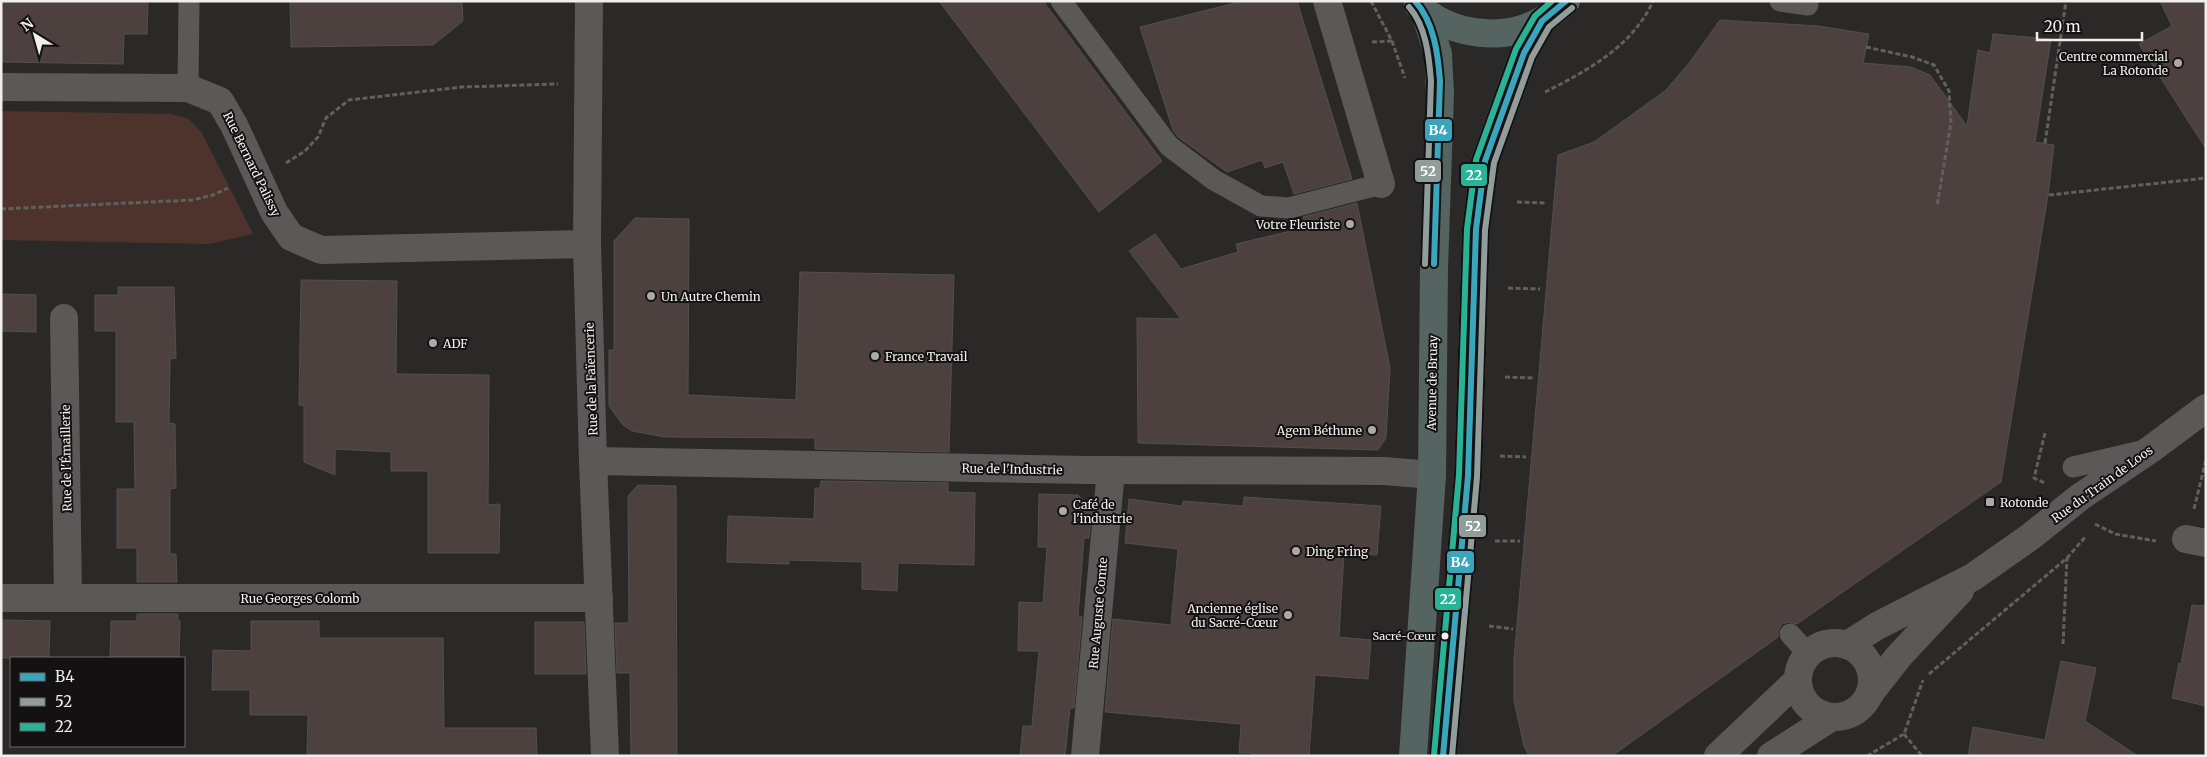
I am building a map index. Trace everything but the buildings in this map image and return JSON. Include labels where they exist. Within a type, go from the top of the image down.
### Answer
[{"type":"main road","points":[[1420,6],[1452,26],[1483,34],[1513,32],[1542,21],[1566,1]]},
{"type":"main road","name":"Avenue de Bruay","points":[[1413,756],[1432,475],[1434,268],[1440,81],[1438,54],[1420,6]]},
{"type":"main road","points":[[1443,756],[1468,476],[1476,229],[1485,161],[1524,53],[1542,21]]},
{"type":"street","name":"Rue de la Faïencerie","points":[[589,1],[587,244],[593,461],[605,756]]},
{"type":"street","points":[[1327,1],[1381,184]]},
{"type":"street","name":"Rue Bernard Palissy","points":[[1,87],[188,88],[220,101],[234,125],[274,212],[291,237],[321,250],[587,244]]},
{"type":"street","name":"Rue de l'Émaillerie","points":[[64,318],[68,598]]},
{"type":"street","name":"Rue du Train de Loos","points":[[1847,644],[1877,626],[1973,577],[2030,537],[2080,497],[2151,449],[2206,408]]},
{"type":"street","name":"Rue de l'Industrie","points":[[593,461],[1111,470],[1384,472],[1432,475]]},
{"type":"street","name":"Rue Auguste Comte","points":[[1085,756],[1111,470]]},
{"type":"street","name":"Rue du Train de Loos","points":[[1870,693],[1899,656],[1973,577]]},
{"type":"street","name":"Rue Georges Colomb","points":[[1,598],[600,598]]},
{"type":"street","points":[[1833,643],[1847,644],[1860,652],[1869,664],[1872,678],[1870,693],[1864,704],[1855,711],[1844,716],[1832,717],[1819,713],[1808,705],[1801,693],[1798,680],[1801,666],[1808,654],[1820,646],[1833,643]]},
{"type":"street","points":[[1718,756],[1798,680]]},
{"type":"street","points":[[1771,756],[1832,717]]},
{"type":"lane","points":[[188,1],[188,88]]},
{"type":"lane","points":[[1061,1],[1169,146],[1214,180],[1261,206],[1289,208],[1381,184]]},
{"type":"lane","points":[[1780,1],[1808,5]]},
{"type":"lane","points":[[2073,467],[2151,449]]},
{"type":"lane","points":[[1790,634],[1808,654]]},
{"type":"path","points":[[1371,1],[1392,41],[1407,83]]},
{"type":"path","points":[[1542,93],[1598,62],[1631,37],[1647,15],[1653,1]]},
{"type":"path","points":[[2045,144],[2066,1]]},
{"type":"path","points":[[1866,47],[1912,57],[1934,65],[1949,91],[1951,123],[1937,206]]},
{"type":"path","points":[[1,209],[192,200],[213,195],[257,175],[282,167],[305,150],[318,137],[326,118],[349,100],[462,87],[589,83]]},
{"type":"path","points":[[2048,196],[2206,178]]},
{"type":"path","points":[[1518,202],[1547,203]]},
{"type":"path","points":[[1508,288],[1540,289]]},
{"type":"path","points":[[1504,378],[1533,378]]},
{"type":"path","points":[[1499,456],[1526,457]]},
{"type":"path","points":[[2196,541],[2206,460]]},
{"type":"path","points":[[1868,756],[1904,734],[1924,678],[2067,558],[2095,525],[2104,520]]},
{"type":"path","points":[[1494,541],[1520,541]]},
{"type":"path","points":[[2063,644],[2067,558]]},
{"type":"path","points":[[1489,626],[1513,629]]},
{"type":"path","points":[[1904,734],[1922,756]]},
{"type":"shaded area","points":[[1,111],[171,114],[189,119],[202,133],[253,234],[209,244],[1,240]]},
{"type":"transit line","name":"B4","points":[[1415,1],[1431,28],[1438,60],[1440,81],[1434,264]]},
{"type":"transit line","name":"22","points":[[1434,755],[1459,475],[1467,229],[1476,160],[1516,49],[1535,16],[1552,1]]},
{"type":"transit line","name":"B4","points":[[1443,756],[1468,476],[1476,229],[1485,161],[1524,53],[1542,21],[1566,1]]},
{"type":"transit line","name":"52","points":[[1409,7],[1423,32],[1428,52],[1431,81],[1425,264]]},
{"type":"transit line","name":"52","points":[[1452,756],[1477,477],[1485,230],[1494,163],[1532,57],[1549,27],[1572,8]]},
{"type":"place","name":"Centre commercial La Rotonde","points":[[2178,63]]},
{"type":"place","name":"Votre Fleuriste","points":[[1350,224]]},
{"type":"place","name":"Un Autre Chemin","points":[[651,296]]},
{"type":"place","name":"ADF","points":[[433,343]]},
{"type":"place","name":"France Travail","points":[[875,356]]},
{"type":"place","name":"Agem Béthune","points":[[1372,430]]},
{"type":"place","name":"Rotonde","points":[[1990,502]]},
{"type":"place","name":"Café de l'industrie","points":[[1063,511]]},
{"type":"place","name":"Ding Fring","points":[[1296,551]]},
{"type":"place","name":"Ancienne église du Sacré-Cœur","points":[[1288,615]]},
{"type":"place","name":"Sacré-Cœur","points":[[1445,636]]}]
